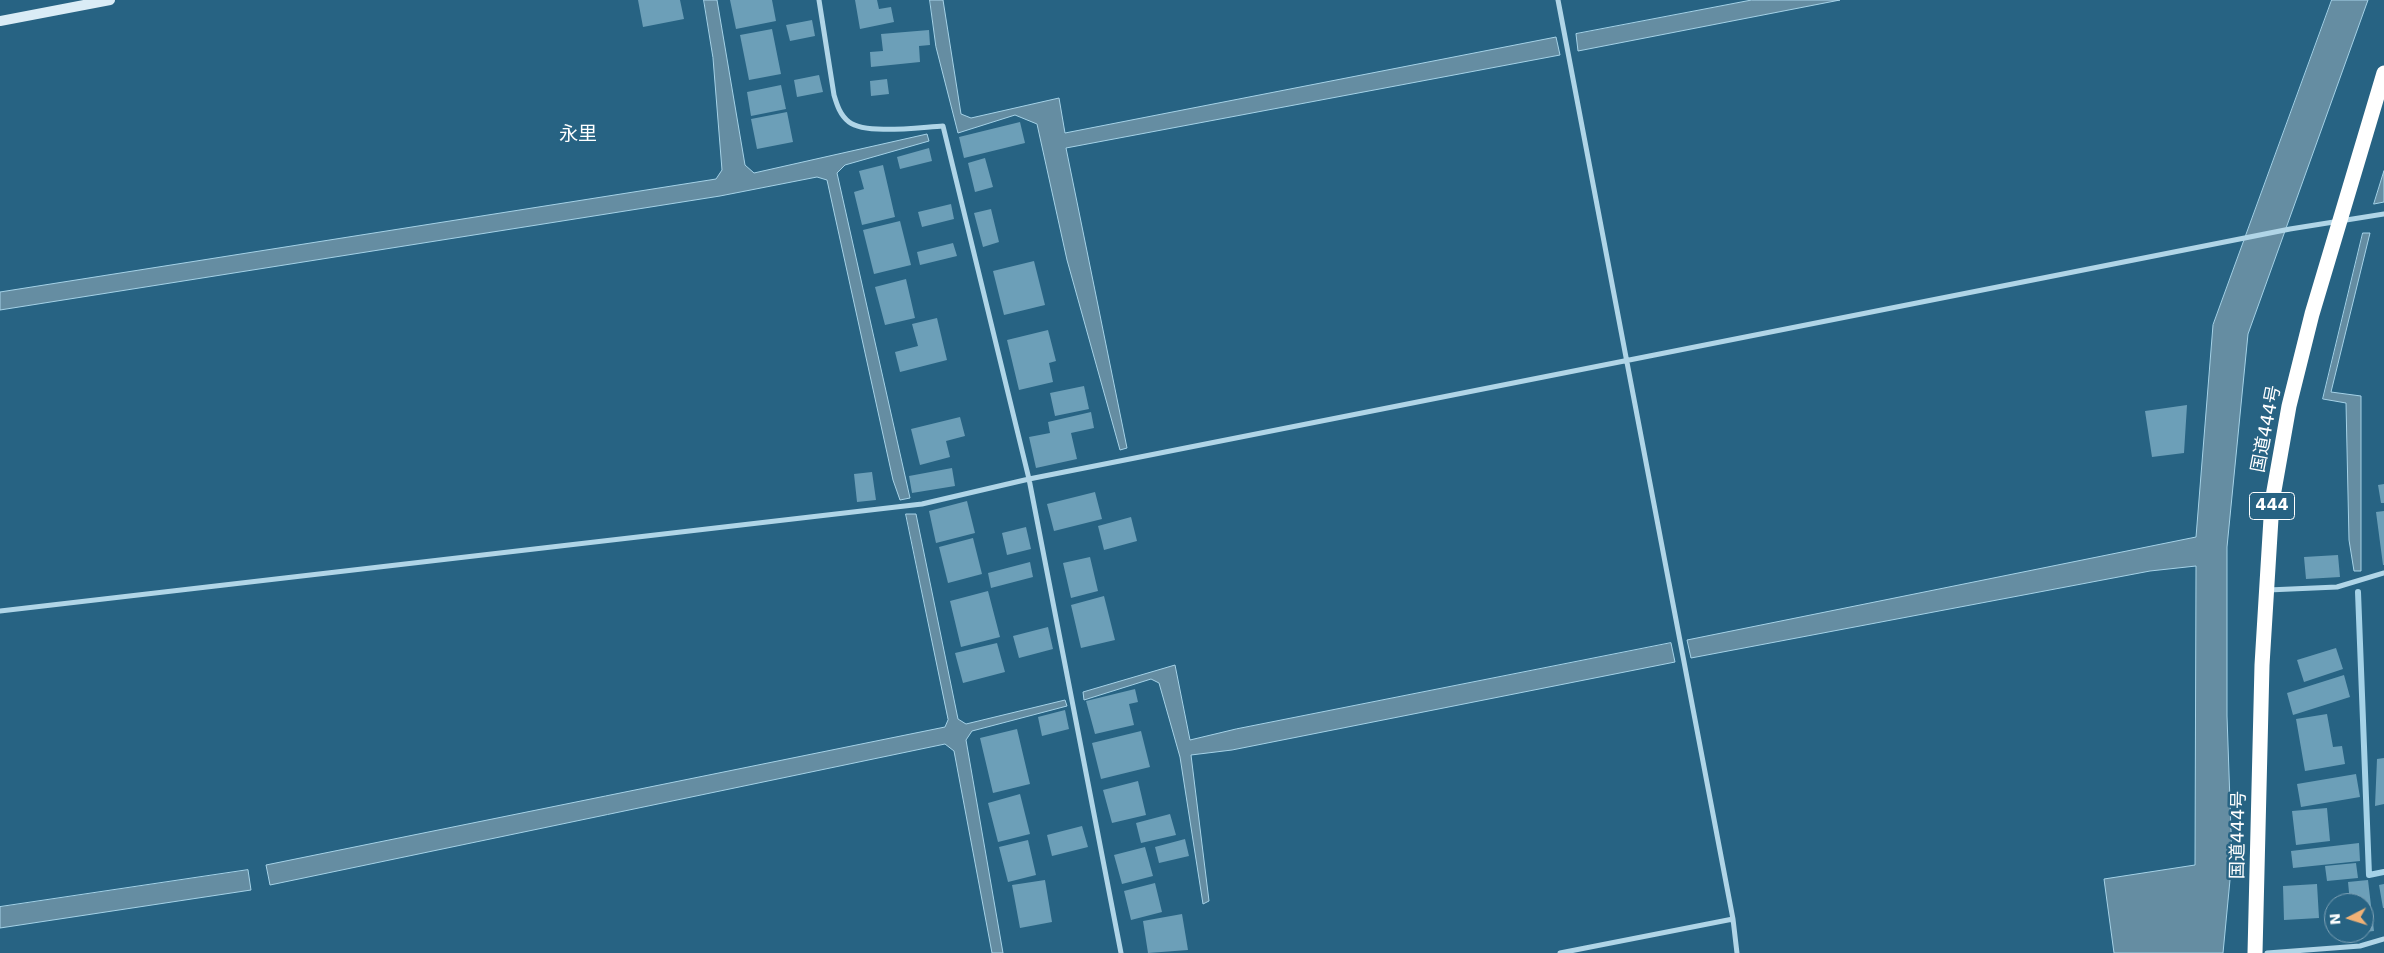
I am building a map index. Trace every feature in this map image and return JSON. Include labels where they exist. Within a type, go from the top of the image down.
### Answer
[{"type":"highway","name":"国道444号","points":[[2255,953],[2265,590],[2272,502],[2289,406],[2312,314],[2384,73]]},
{"type":"street","points":[[0,21],[110,0]]},
{"type":"street","points":[[819,0],[834,95],[839,110],[850,123],[870,129],[943,126],[1029,479],[1121,953]]},
{"type":"street","points":[[1558,0],[1733,919],[1737,953]]},
{"type":"street","points":[[0,611],[922,504],[1029,479],[1626,360],[2290,229],[2384,214]]},
{"type":"street","points":[[2265,590],[2337,587],[2384,573]]},
{"type":"street","points":[[1560,953],[1733,919]]},
{"type":"street","points":[[2267,953],[2360,946],[2384,939]]},
{"type":"water","points":[[704,0],[717,0],[745,165],[754,173],[927,134],[929,141],[845,165],[837,173],[910,498],[900,500],[893,480],[827,180],[817,177],[720,196],[0,310],[0,292],[716,179],[722,170],[713,58]]},
{"type":"water","points":[[930,0],[943,0],[961,114],[971,118],[1059,98],[1065,133],[1556,37],[1560,55],[1066,148],[1127,448],[1120,450],[1067,260],[1037,124],[1015,115],[958,133],[936,47]]},
{"type":"water","points":[[1752,0],[1840,0],[1578,51],[1576,34]]},
{"type":"water","points":[[2332,0],[2368,0],[2248,334],[2227,547],[2227,716],[2232,859],[2223,953],[2114,953],[2104,879],[2195,865],[2196,566],[2150,571],[1691,658],[1687,640],[2196,537],[2213,325]]},
{"type":"water","points":[[2384,171],[2384,202],[2374,204]]},
{"type":"water","points":[[2363,233],[2370,233],[2331,392],[2361,396],[2361,571],[2354,571],[2349,540],[2346,403],[2323,399]]},
{"type":"water","points":[[906,514],[916,514],[958,719],[966,724],[1065,700],[1067,706],[972,731],[966,740],[1003,953],[992,953],[954,751],[945,744],[270,885],[266,865],[945,727],[948,720]]},
{"type":"water","points":[[1671,643],[1675,662],[1232,750],[1191,755],[1209,901],[1203,904],[1180,757],[1159,683],[1151,679],[1084,700],[1083,692],[1175,665],[1190,740],[1236,729]]},
{"type":"water","points":[[248,870],[251,890],[0,928],[0,907]]},
{"type":"building","points":[[638,0],[680,0],[684,19],[643,27]]},
{"type":"building","points":[[730,0],[772,0],[776,21],[736,29]]},
{"type":"building","points":[[855,0],[877,0],[879,9],[891,7],[894,22],[860,29]]},
{"type":"building","points":[[812,20],[815,36],[790,41],[786,25]]},
{"type":"building","points":[[772,29],[781,74],[749,80],[740,35]]},
{"type":"building","points":[[929,30],[930,45],[919,46],[920,62],[871,67],[870,52],[883,51],[881,34]]},
{"type":"building","points":[[819,75],[823,92],[797,97],[794,80]]},
{"type":"building","points":[[887,79],[889,94],[871,96],[870,81]]},
{"type":"building","points":[[781,85],[786,109],[751,116],[747,92]]},
{"type":"building","points":[[787,112],[793,142],[757,149],[751,119]]},
{"type":"building","points":[[1020,122],[1025,143],[964,158],[959,137]]},
{"type":"building","points":[[929,148],[932,161],[900,169],[897,157]]},
{"type":"building","points":[[985,158],[993,187],[975,192],[968,163]]},
{"type":"building","points":[[883,165],[895,217],[862,225],[854,192],[864,189],[859,171]]},
{"type":"building","points":[[951,204],[954,219],[922,227],[918,212]]},
{"type":"building","points":[[991,209],[999,242],[983,247],[974,213]]},
{"type":"building","points":[[900,221],[911,265],[874,274],[863,230]]},
{"type":"building","points":[[953,243],[957,256],[920,265],[917,252]]},
{"type":"building","points":[[1034,261],[1045,305],[1004,315],[993,271]]},
{"type":"building","points":[[906,279],[915,318],[885,325],[875,287]]},
{"type":"building","points":[[937,318],[947,360],[900,372],[895,352],[918,346],[912,324]]},
{"type":"building","points":[[1048,330],[1056,361],[1049,363],[1053,382],[1019,390],[1007,340]]},
{"type":"building","points":[[1084,386],[1089,409],[1055,416],[1050,393]]},
{"type":"building","points":[[2187,405],[2184,453],[2152,457],[2145,411]]},
{"type":"building","points":[[1091,412],[1094,428],[1071,433],[1077,459],[1036,468],[1029,437],[1050,433],[1048,422]]},
{"type":"building","points":[[960,417],[965,436],[946,441],[950,457],[920,465],[911,429]]},
{"type":"building","points":[[952,468],[955,486],[912,493],[909,476]]},
{"type":"building","points":[[872,472],[876,500],[857,502],[854,474]]},
{"type":"building","points":[[2384,484],[2384,503],[2381,503],[2378,485]]},
{"type":"building","points":[[1095,492],[1102,519],[1054,531],[1047,504]]},
{"type":"building","points":[[967,501],[975,533],[936,543],[929,511]]},
{"type":"building","points":[[2384,511],[2384,565],[2383,565],[2376,512]]},
{"type":"building","points":[[1131,517],[1137,541],[1104,550],[1098,526]]},
{"type":"building","points":[[1026,527],[1031,549],[1007,555],[1002,533]]},
{"type":"building","points":[[973,538],[982,574],[948,583],[939,547]]},
{"type":"building","points":[[2338,555],[2340,577],[2306,579],[2304,557]]},
{"type":"building","points":[[1090,557],[1098,591],[1071,598],[1063,563]]},
{"type":"building","points":[[1030,562],[1033,577],[991,588],[988,573]]},
{"type":"building","points":[[988,591],[1000,637],[961,647],[950,601]]},
{"type":"building","points":[[1104,596],[1115,640],[1081,648],[1071,605]]},
{"type":"building","points":[[1048,627],[1053,649],[1019,658],[1013,636]]},
{"type":"building","points":[[997,643],[1005,672],[963,683],[955,653]]},
{"type":"building","points":[[2336,648],[2343,669],[2304,682],[2297,660]]},
{"type":"building","points":[[2344,675],[2350,697],[2293,715],[2287,693]]},
{"type":"building","points":[[1135,689],[1138,702],[1129,704],[1134,725],[1095,734],[1086,701]]},
{"type":"building","points":[[1065,710],[1069,729],[1042,736],[1038,717]]},
{"type":"building","points":[[2327,714],[2333,747],[2342,746],[2345,764],[2305,771],[2296,719]]},
{"type":"building","points":[[1017,729],[1030,784],[993,793],[980,738]]},
{"type":"building","points":[[1141,731],[1150,767],[1101,779],[1092,743]]},
{"type":"building","points":[[2384,758],[2384,804],[2375,806],[2377,759]]},
{"type":"building","points":[[2356,774],[2360,797],[2301,807],[2297,784]]},
{"type":"building","points":[[1138,781],[1146,815],[1112,823],[1103,790]]},
{"type":"building","points":[[1020,794],[1030,834],[998,842],[988,803]]},
{"type":"building","points":[[2327,808],[2330,841],[2296,845],[2292,811]]},
{"type":"building","points":[[1170,814],[1176,835],[1141,843],[1136,823]]},
{"type":"building","points":[[1082,826],[1088,847],[1052,856],[1047,835]]},
{"type":"building","points":[[1185,839],[1189,856],[1159,863],[1155,847]]},
{"type":"building","points":[[1028,840],[1036,875],[1008,882],[999,847]]},
{"type":"building","points":[[2359,843],[2360,861],[2293,868],[2291,851]]},
{"type":"building","points":[[1145,847],[1153,876],[1122,884],[1114,855]]},
{"type":"building","points":[[2356,863],[2358,878],[2327,881],[2325,866]]},
{"type":"building","points":[[1045,880],[1052,922],[1020,928],[1012,885]]},
{"type":"building","points":[[2368,880],[2370,893],[2349,893],[2348,882]]},
{"type":"building","points":[[1155,883],[1162,912],[1131,920],[1124,891]]},
{"type":"building","points":[[2317,884],[2319,918],[2284,920],[2283,886]]},
{"type":"building","points":[[2384,884],[2384,908],[2383,908],[2379,885]]},
{"type":"building","points":[[1182,914],[1188,950],[1148,953],[1143,921]]},
{"type":"waterway","points":[[2358,592],[2369,875],[2384,872]]},
{"type":"district","name":"永里","points":[[578,135]]}]
